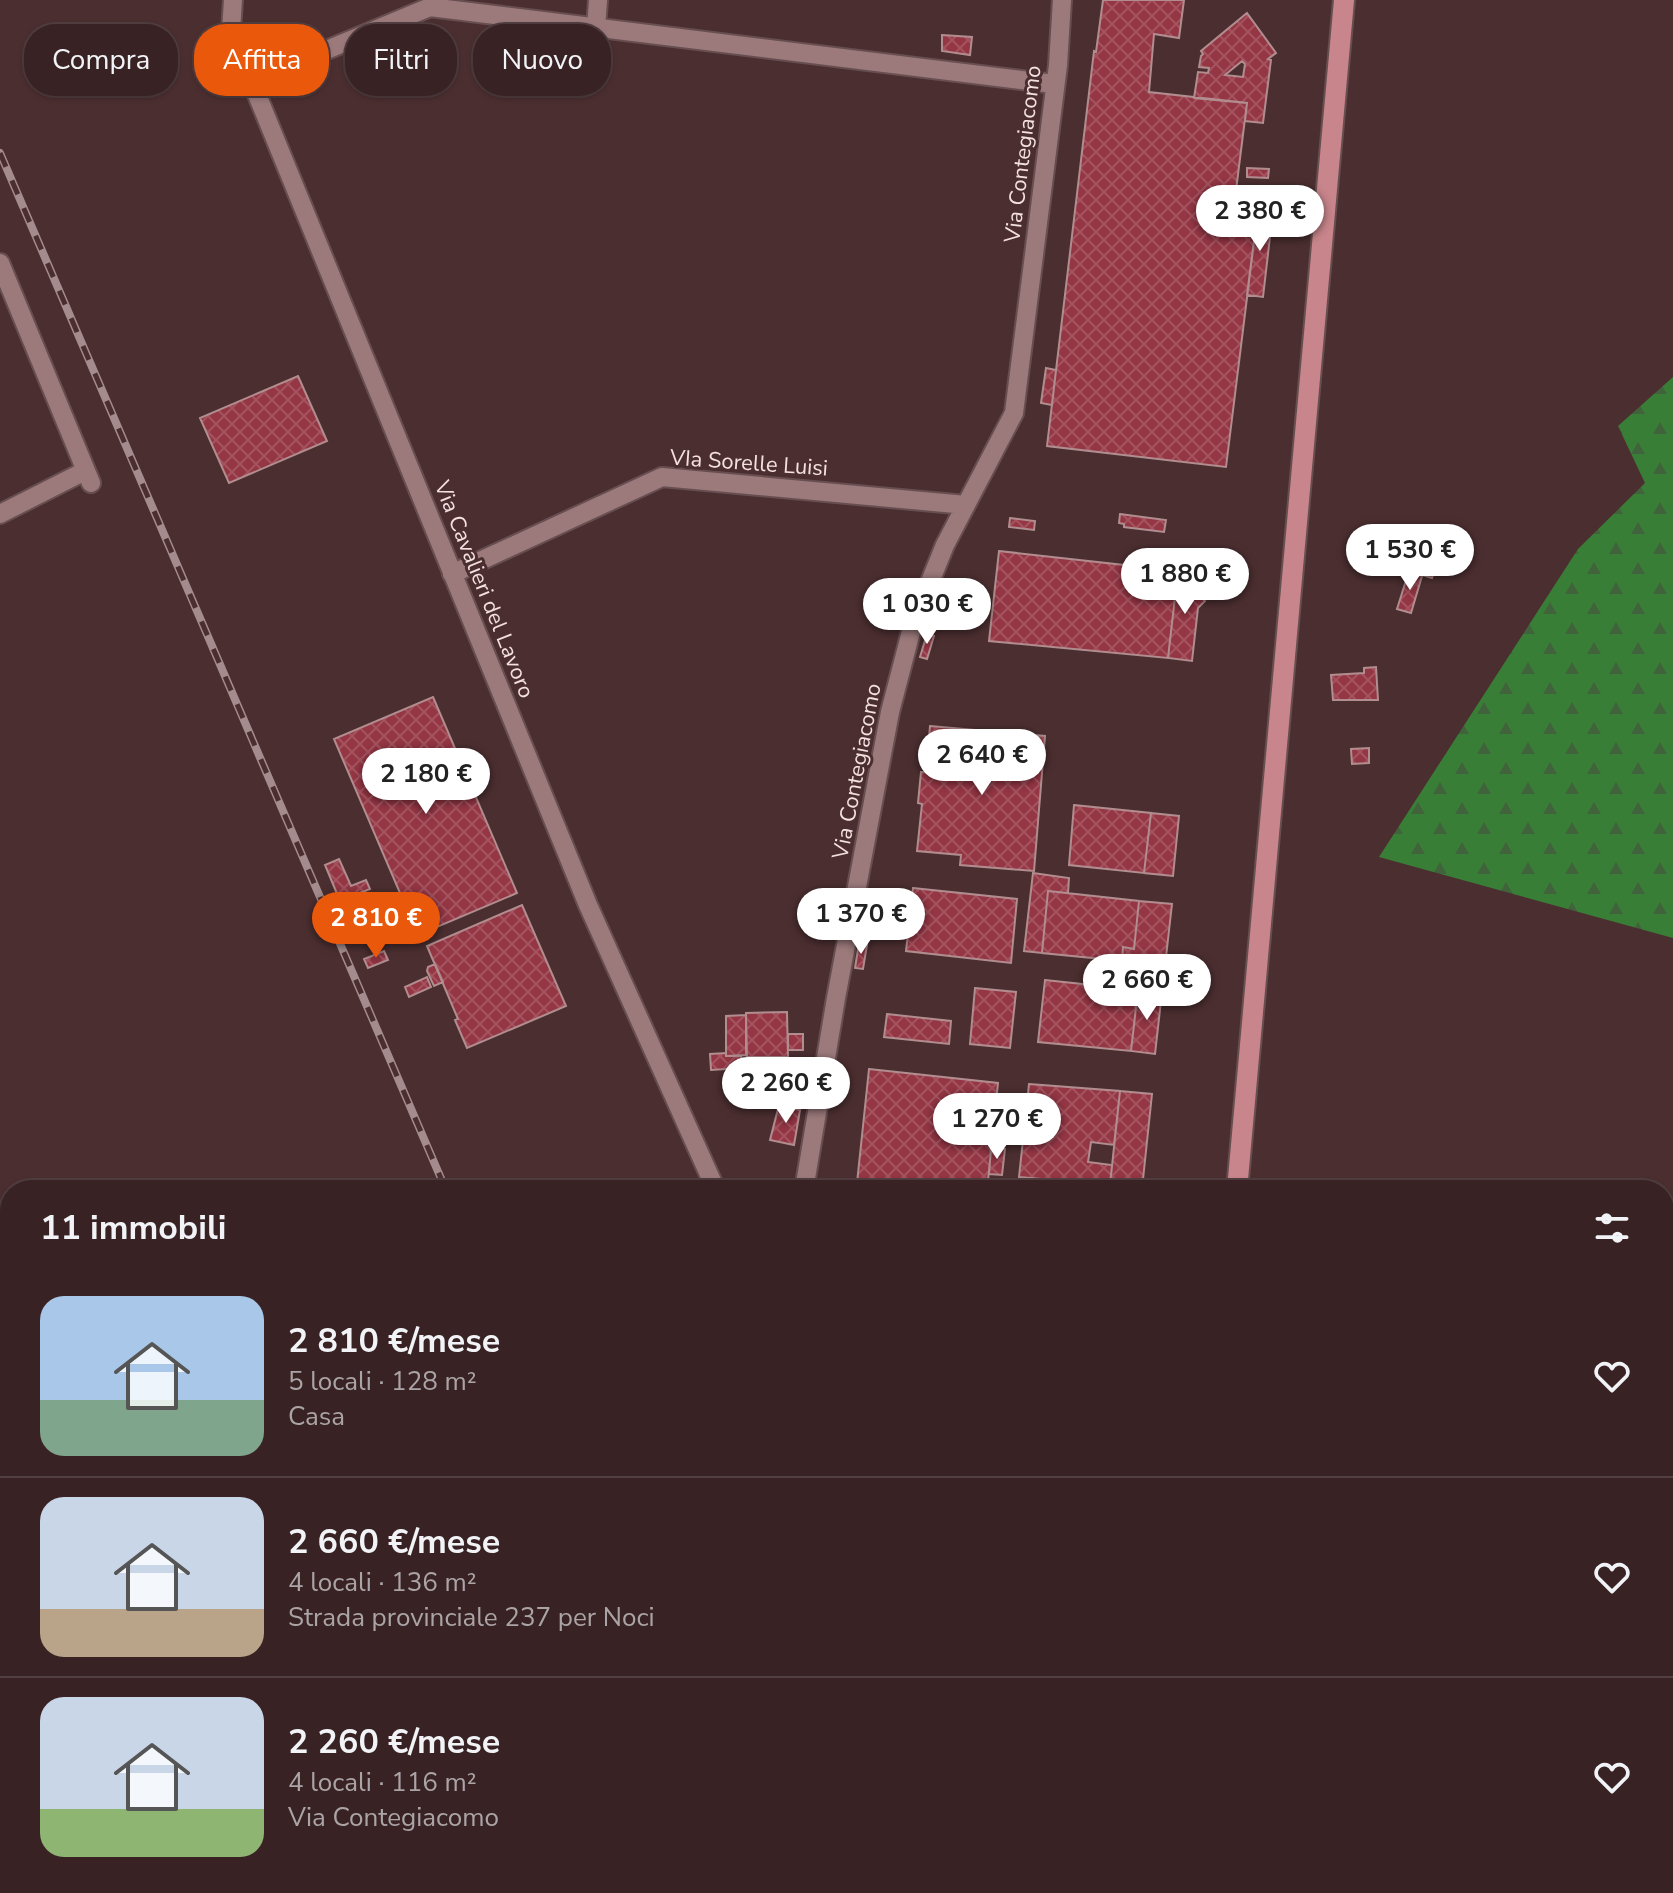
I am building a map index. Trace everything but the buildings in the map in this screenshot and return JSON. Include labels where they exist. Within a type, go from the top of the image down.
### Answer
[{"type":"main road","points":[[1238,1180],[1344,0]]},
{"type":"street","name":"Via Cavalieri del Lavoro","points":[[231,24],[233,0]]},
{"type":"street","points":[[596,24],[598,0]]},
{"type":"street","name":"Via Contegiacomo","points":[[806,1180],[836,998],[890,712],[913,624],[945,545],[1014,413],[1058,65],[1062,0]]},
{"type":"street","points":[[329,49],[430,7],[564,24]]},
{"type":"street","points":[[611,30],[1054,84]]},
{"type":"street","name":"Via Cavalieri del Lavoro","points":[[258,96],[588,905],[712,1180]]},
{"type":"street","points":[[0,263],[88,477],[0,514]]},
{"type":"street","name":"VIa Sorelle Luisi","points":[[452,574],[662,477],[966,505]]},
{"type":"green space","points":[[1673,377],[1673,938],[1379,857],[1578,549],[1645,483],[1618,426]]},
{"type":"railway","points":[[0,153],[442,1180]]}]
